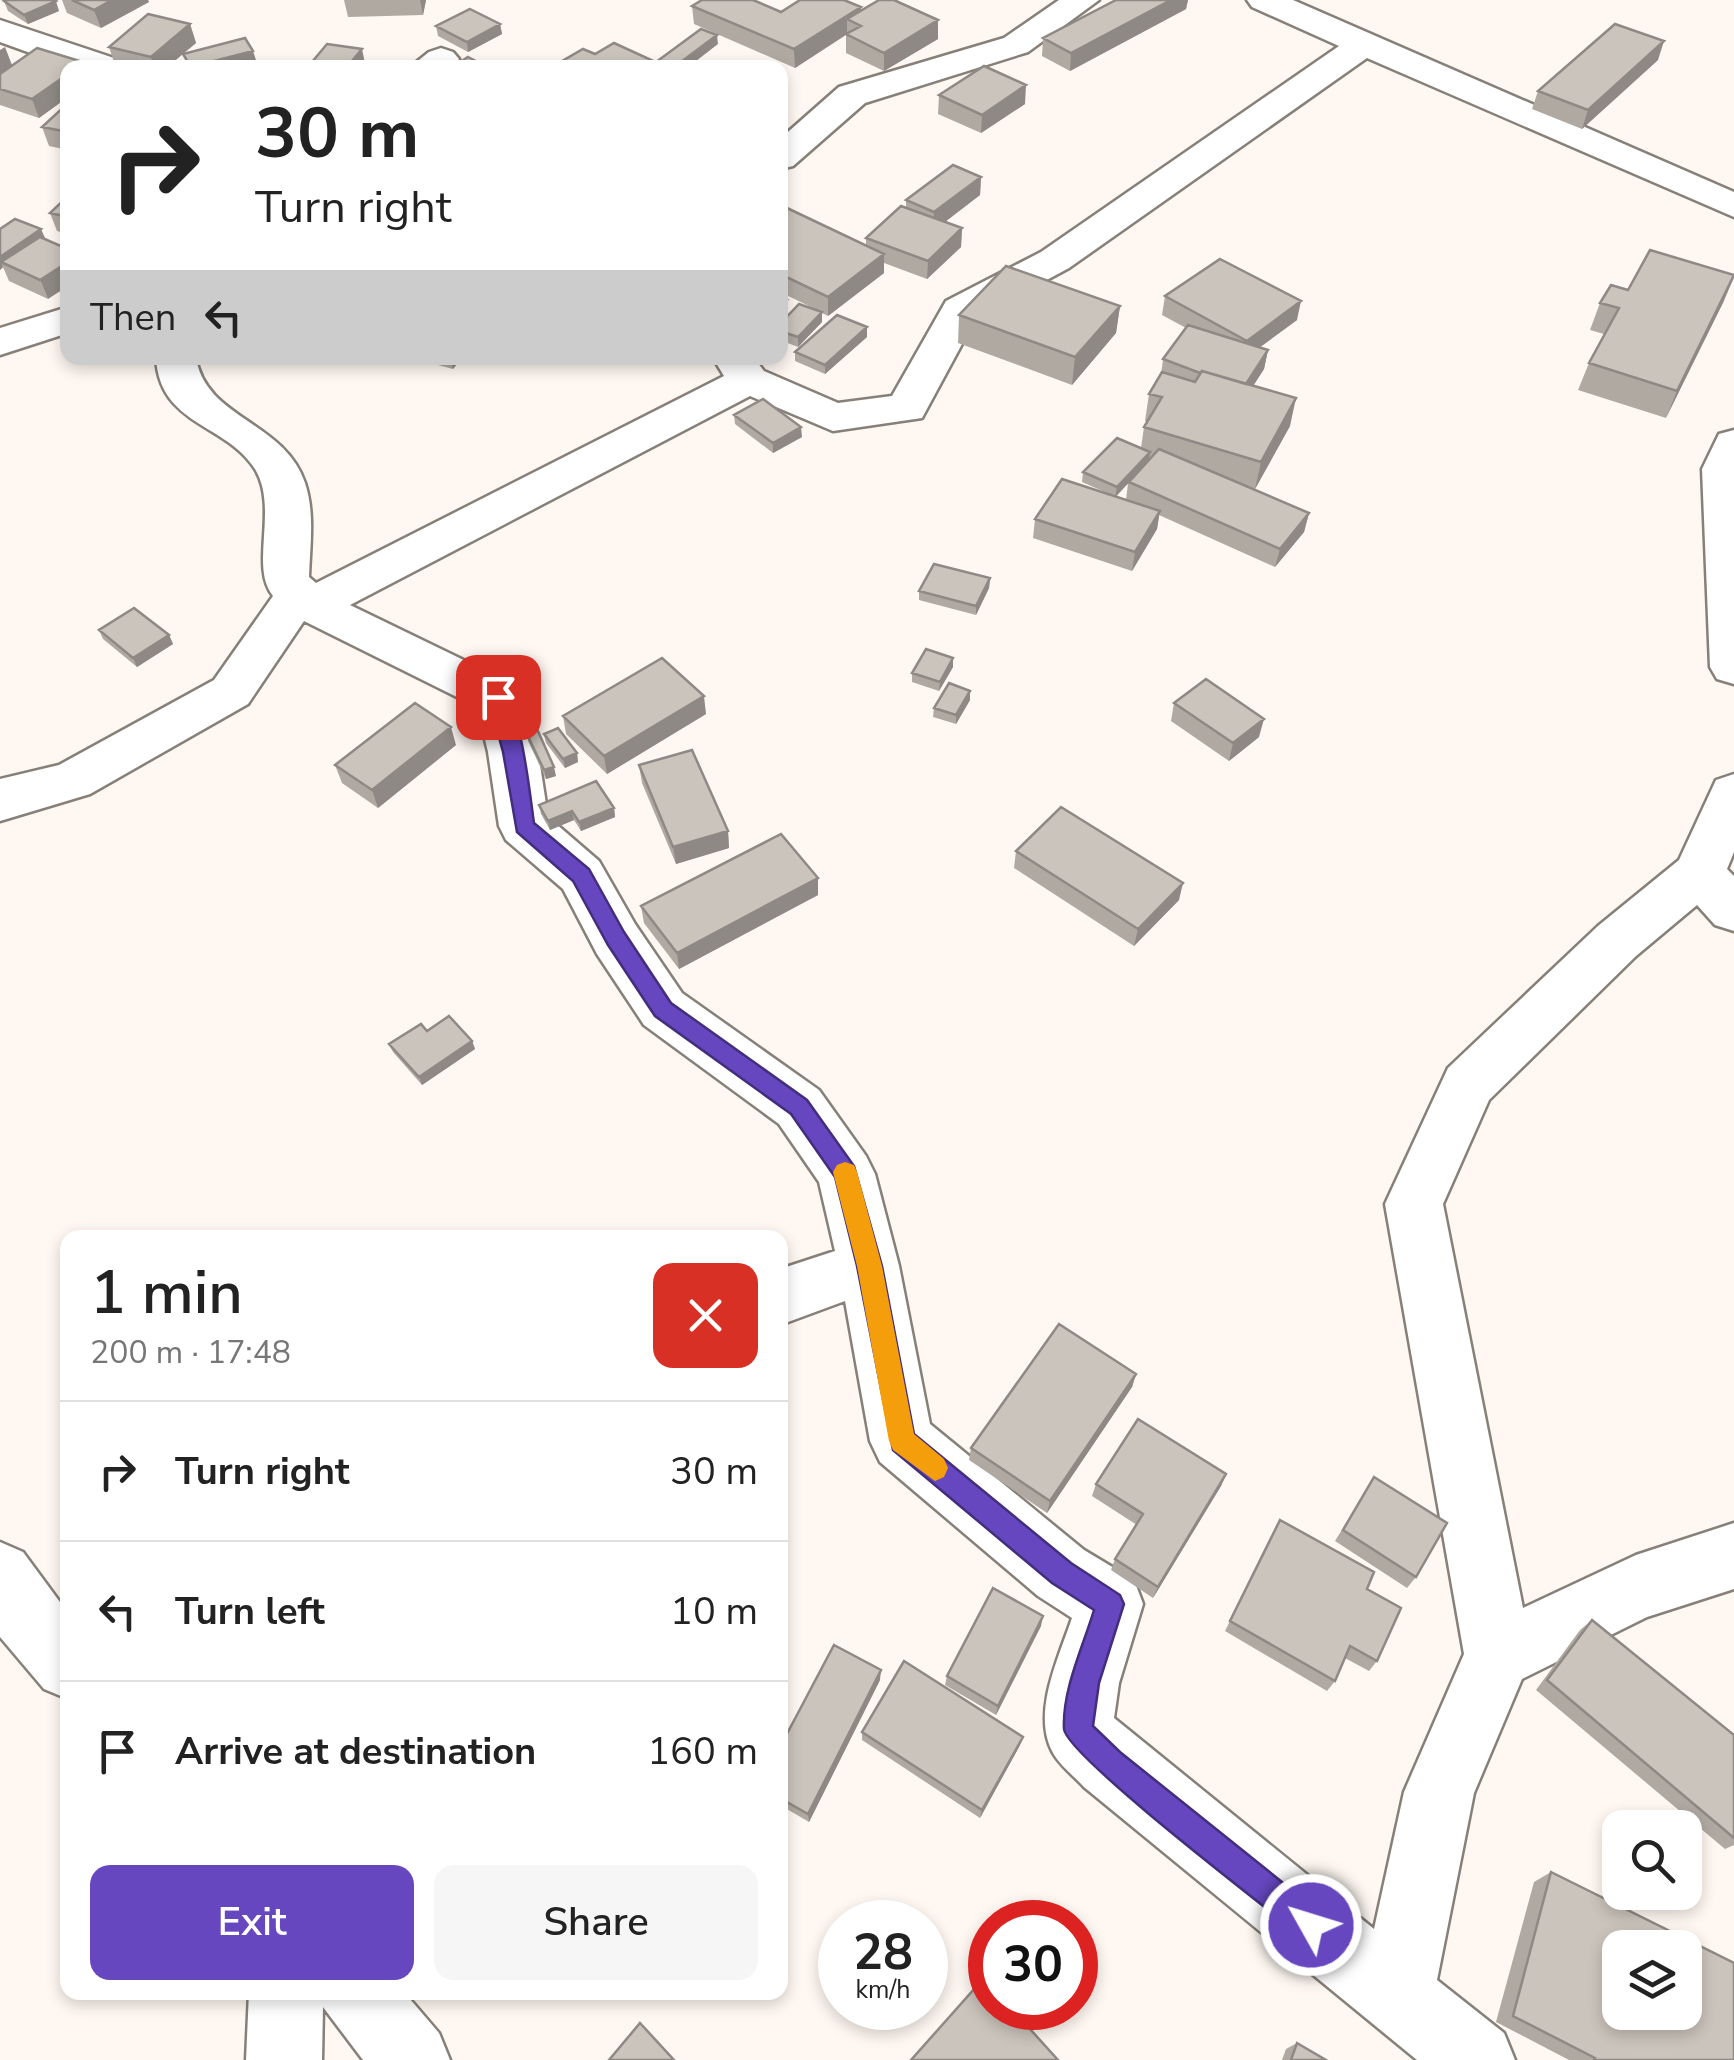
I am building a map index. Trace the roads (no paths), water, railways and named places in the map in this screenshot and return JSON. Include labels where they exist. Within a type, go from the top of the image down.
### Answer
[{"type":"street","points":[[788,151],[852,95],[1016,45],[1082,0]]},
{"type":"street","points":[[1275,2],[1734,206]]},
{"type":"street","points":[[0,30],[84,60]]},
{"type":"street","points":[[0,802],[14,794],[72,781],[231,692],[305,600],[741,368],[833,417],[906,408],[960,310],[1055,260],[1364,44]]},
{"type":"street","points":[[0,342],[60,322]]},
{"type":"street","points":[[176,365],[190,400],[275,464],[288,499],[286,582],[305,600],[498,697],[514,752],[524,826],[581,875],[663,1010],[799,1107],[846,1174],[870,1266],[902,1441],[1061,1573],[1110,1604],[1085,1683],[1078,1731],[1110,1762],[1476,2060]]},
{"type":"street","points":[[1734,444],[1724,469],[1734,668]]},
{"type":"street","points":[[1397,1994],[1440,1792],[1498,1654],[1414,1204],[1468,1084],[1617,941],[1716,892],[1734,793]]},
{"type":"street","points":[[788,1294],[870,1266]]},
{"type":"street","points":[[1498,1654],[1636,1588],[1734,1556]]},
{"type":"street","points":[[0,1576],[26,1617],[60,1656]]},
{"type":"street","points":[[284,2060],[286,2000]]},
{"type":"street","points":[[361,2000],[412,2060]]}]
